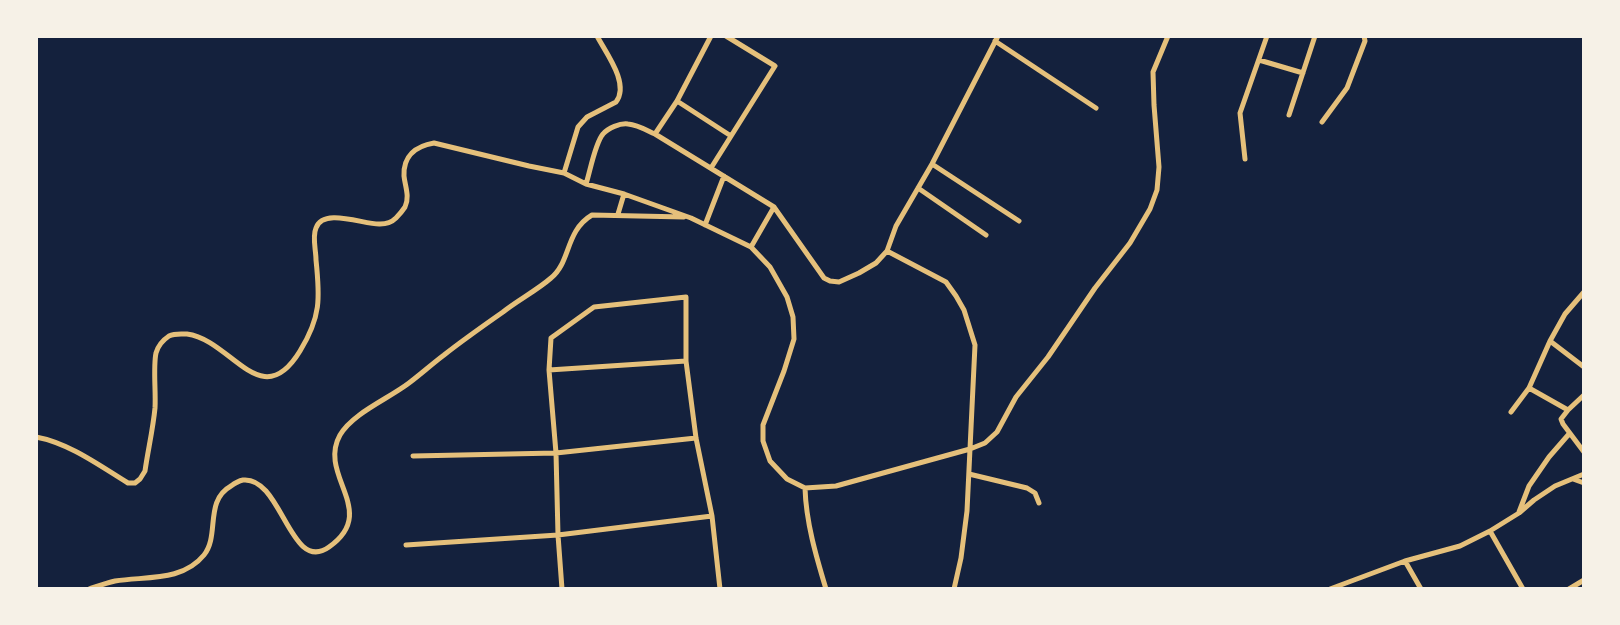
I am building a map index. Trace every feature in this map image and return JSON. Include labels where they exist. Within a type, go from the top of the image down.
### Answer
[{"type":"street","points":[[564,173],[578,127],[587,117],[620,98],[621,81],[597,36]]},
{"type":"street","points":[[655,134],[677,101],[711,36]]},
{"type":"street","points":[[711,168],[775,66],[726,36]]},
{"type":"street","points":[[36,437],[49,440],[91,460],[128,483],[135,483],[145,471],[155,409],[156,354],[160,343],[175,333],[201,337],[261,376],[279,375],[299,353],[313,328],[318,311],[315,242],[315,230],[318,224],[336,218],[381,225],[396,218],[405,207],[407,199],[404,174],[406,159],[423,145],[434,143],[564,173],[586,184],[691,218],[751,247],[770,267],[788,297],[793,317],[794,339],[763,425],[763,441],[770,461],[787,479],[805,488],[836,486],[970,449],[985,443],[997,432],[1016,397],[1048,357],[1095,288],[1130,243],[1150,209],[1157,190],[1159,167],[1153,72],[1168,36]]},
{"type":"street","points":[[1245,159],[1240,113],[1267,36]]},
{"type":"street","points":[[1289,115],[1315,36]]},
{"type":"street","points":[[1322,122],[1347,88],[1365,36]]},
{"type":"street","points":[[586,184],[602,134],[619,125],[637,126],[655,134],[774,207],[824,278],[839,282],[876,263],[887,250],[896,226],[932,164],[996,39],[1096,108]]},
{"type":"street","points":[[1259,60],[1303,73]]},
{"type":"street","points":[[677,101],[731,136]]},
{"type":"street","points":[[932,164],[1019,221]]},
{"type":"street","points":[[705,225],[724,177]]},
{"type":"street","points":[[918,188],[986,235]]},
{"type":"street","points":[[618,214],[624,195]]},
{"type":"street","points":[[751,247],[774,207]]},
{"type":"street","points":[[89,589],[114,581],[176,574],[191,566],[204,555],[209,546],[216,503],[223,490],[240,480],[257,482],[269,494],[302,547],[311,551],[322,551],[342,534],[349,522],[350,508],[337,474],[335,458],[340,436],[351,422],[409,383],[461,342],[552,278],[560,267],[582,220],[592,215],[618,214],[691,218]]},
{"type":"street","points":[[887,250],[946,282],[964,310],[975,345],[967,512],[954,589]]},
{"type":"street","points":[[1511,412],[1529,388],[1550,340],[1565,314],[1584,292]]},
{"type":"street","points":[[562,589],[556,453],[549,370],[551,338],[594,307],[686,297],[686,361],[696,438],[712,516],[720,589]]},
{"type":"street","points":[[1550,340],[1584,367]]},
{"type":"street","points":[[549,370],[686,361]]},
{"type":"street","points":[[1529,388],[1568,410]]},
{"type":"street","points":[[1584,395],[1561,419],[1569,434],[1584,452]]},
{"type":"street","points":[[1519,513],[1529,486],[1549,457],[1569,434]]},
{"type":"street","points":[[413,456],[556,453],[696,438]]},
{"type":"street","points":[[969,474],[1027,488],[1035,493],[1040,503]]},
{"type":"street","points":[[1330,589],[1405,561],[1460,546],[1519,513],[1556,486],[1584,474]]},
{"type":"street","points":[[1573,479],[1584,483]]},
{"type":"street","points":[[805,488],[805,500],[814,546],[826,589]]},
{"type":"street","points":[[406,544],[558,535],[712,516]]},
{"type":"street","points":[[1490,531],[1523,589]]},
{"type":"street","points":[[1405,561],[1421,589]]},
{"type":"street","points":[[1569,589],[1584,580]]}]
